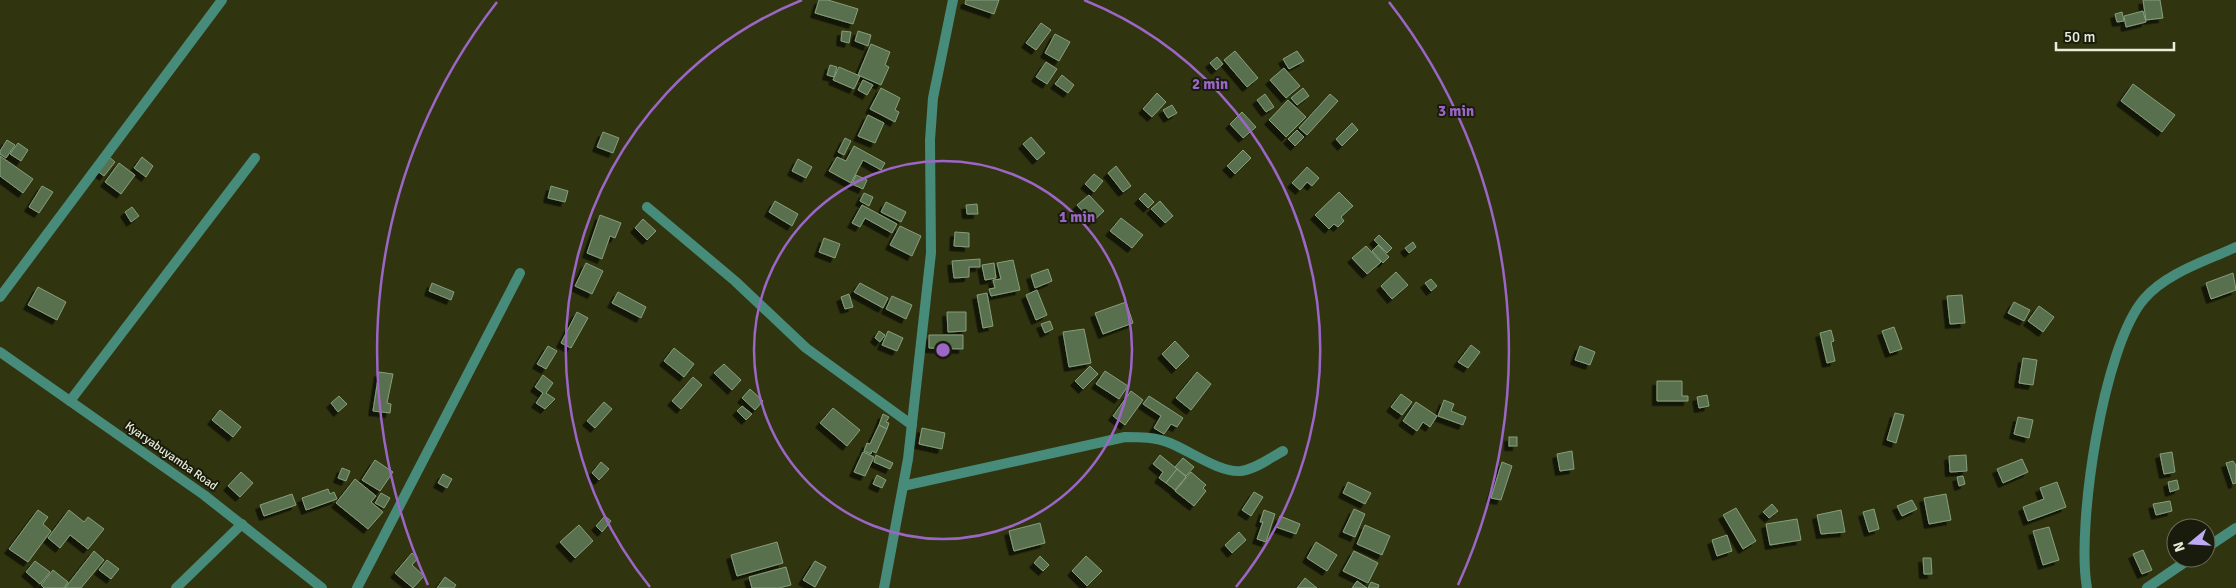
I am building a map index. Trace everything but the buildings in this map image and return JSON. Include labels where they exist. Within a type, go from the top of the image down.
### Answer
[{"type":"street","points":[[0,297],[222,0]]},
{"type":"street","points":[[884,588],[912,425],[931,253],[930,140],[933,98],[953,0]]},
{"type":"street","points":[[70,401],[255,158]]},
{"type":"street","points":[[647,207],[735,281],[806,348],[912,425]]},
{"type":"street","points":[[2087,588],[2084,542],[2087,504],[2104,397],[2123,334],[2144,299],[2169,278],[2236,247]]},
{"type":"street","points":[[357,588],[520,273]]},
{"type":"street","name":"Kyaryabuyamba Road","points":[[0,352],[242,524],[322,588]]},
{"type":"street","points":[[903,486],[1108,439],[1125,437],[1146,437],[1168,442],[1228,469],[1241,471],[1254,467],[1283,451]]},
{"type":"street","points":[[176,588],[242,524]]},
{"type":"street","points":[[2216,541],[2236,528]]},
{"type":"street","points":[[2147,588],[2176,568]]}]
